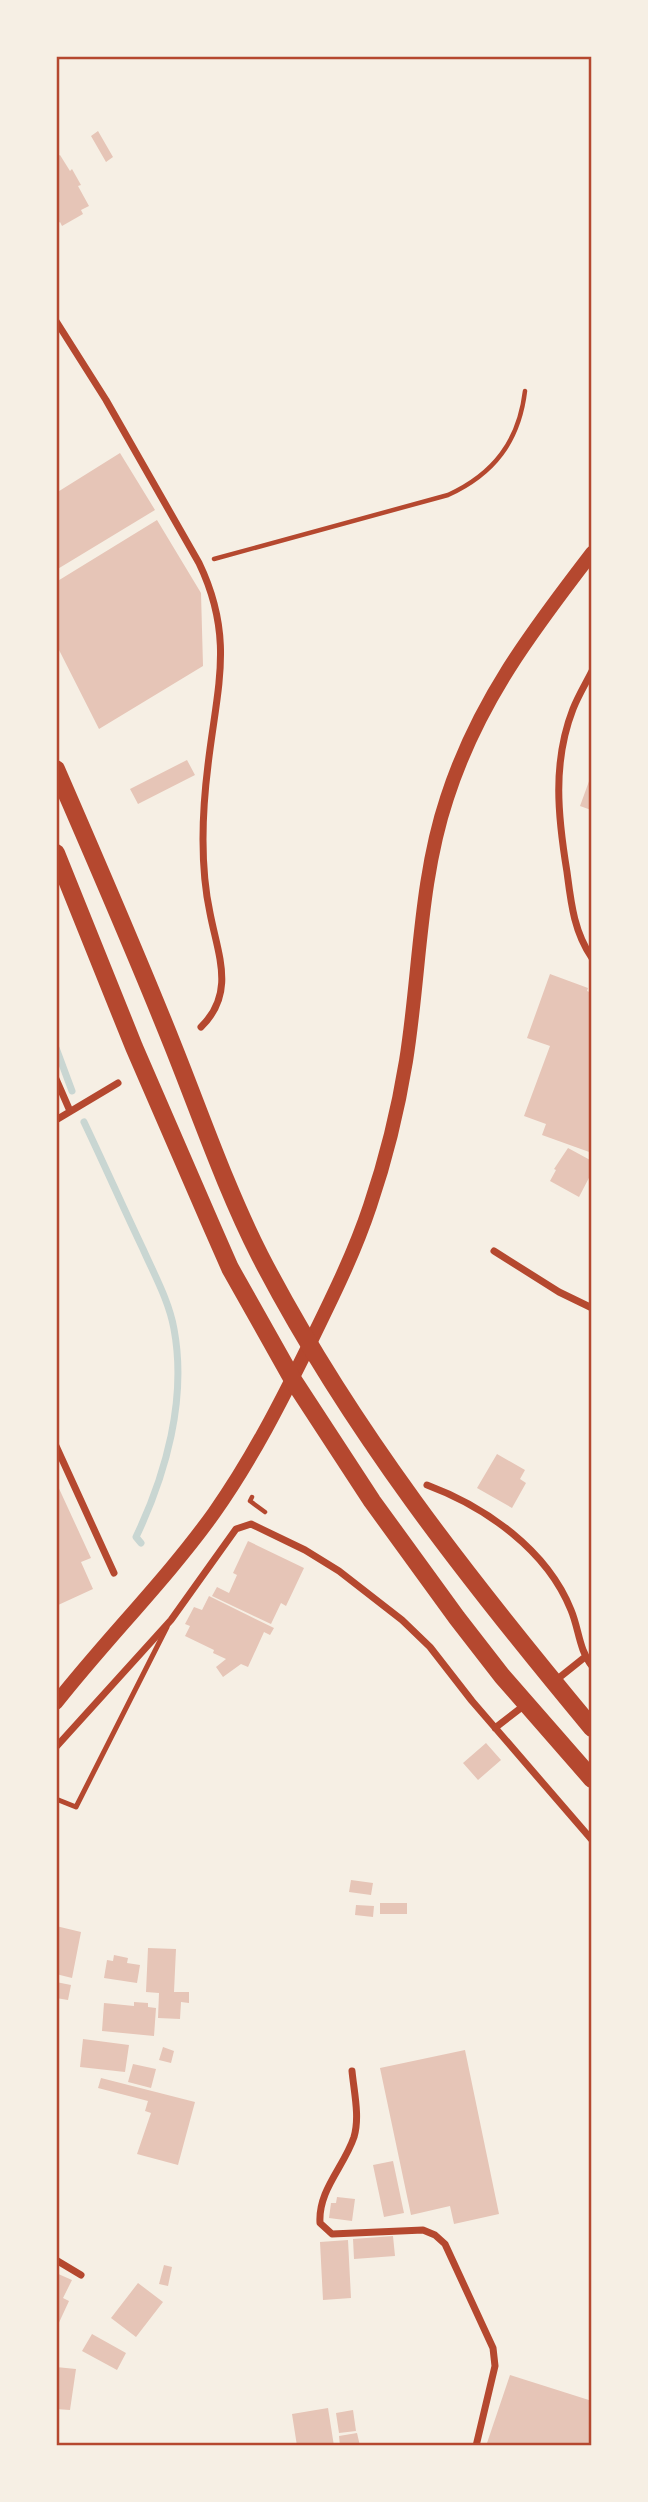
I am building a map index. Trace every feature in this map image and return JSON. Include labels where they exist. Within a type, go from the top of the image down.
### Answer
[{"type":"main road","points":[[56,1703],[212,1516],[244,1470],[272,1422],[353,1254],[388,1146],[406,1059],[430,862],[446,799],[470,738],[500,680],[536,626],[592,553]]},
{"type":"main road","points":[[56,769],[139,960],[241,1214],[280,1293],[347,1404],[416,1506],[592,1728]]},
{"type":"main road","points":[[56,853],[134,1047],[230,1268],[293,1380],[414,1560],[487,1657],[592,1779]]},
{"type":"street","points":[[56,321],[106,400],[199,563],[211,587],[219,614],[222,642],[207,768],[203,861],[206,896],[223,984],[220,1001],[213,1016],[201,1027]]},
{"type":"street","points":[[592,671],[573,708],[563,742],[558,777],[558,812],[572,912],[581,943],[592,958]]},
{"type":"street","points":[[56,1079],[70,1111]]},
{"type":"street","points":[[56,1120],[118,1083]]},
{"type":"street","points":[[494,1251],[559,1292],[592,1308]]},
{"type":"street","points":[[56,1446],[114,1573]]},
{"type":"street","points":[[427,1485],[460,1500],[495,1522],[520,1539],[541,1560],[559,1584],[571,1611],[585,1657],[592,1666]]},
{"type":"street","points":[[56,1747],[171,1620],[236,1529],[251,1524],[305,1550],[339,1571],[382,1603],[430,1647],[495,1728],[592,1840]]},
{"type":"street","points":[[554,1682],[585,1657]]},
{"type":"street","points":[[495,1728],[527,1703]]},
{"type":"street","points":[[352,2071],[356,2129],[324,2195],[319,2213],[320,2223],[332,2234],[423,2230],[435,2235],[444,2244],[493,2348],[495,2366],[476,2446]]},
{"type":"street","points":[[56,2260],[81,2275]]},
{"type":"lane","points":[[56,1799],[76,1807],[171,1620]]},
{"type":"path","points":[[199,563],[448,495],[468,486],[485,474],[499,458],[520,416],[525,391]]},
{"type":"path","points":[[252,1497],[250,1501],[265,1512]]},
{"type":"building","points":[[98,131],[113,157],[106,162],[91,136]]},
{"type":"building","points":[[60,155],[70,171],[72,169],[89,206],[81,210],[83,214],[62,226],[60,222],[56,224],[56,157]]},
{"type":"building","points":[[120,453],[155,510],[56,570],[56,493]]},
{"type":"building","points":[[157,520],[201,593],[203,666],[99,729],[56,644],[56,582]]},
{"type":"building","points":[[187,760],[195,775],[138,804],[130,789]]},
{"type":"building","points":[[592,773],[592,807],[591,810],[580,806]]},
{"type":"building","points":[[550,974],[588,988],[587,991],[592,993],[592,1153],[542,1135],[546,1124],[524,1116],[550,1046],[527,1038]]},
{"type":"building","points":[[568,1148],[592,1161],[592,1172],[579,1197],[550,1181],[556,1170],[554,1169]]},
{"type":"building","points":[[497,1454],[525,1470],[520,1479],[526,1483],[512,1508],[477,1488]]},
{"type":"building","points":[[56,1482],[91,1558],[81,1562],[93,1589],[56,1606]]},
{"type":"building","points":[[248,1541],[304,1568],[286,1606],[281,1603],[271,1624],[212,1596],[217,1587],[229,1593],[237,1575],[233,1573]]},
{"type":"building","points":[[209,1596],[274,1628],[270,1635],[264,1632],[248,1667],[241,1664],[223,1677],[216,1667],[226,1659],[185,1636],[190,1626],[185,1624],[194,1607],[202,1610]]},
{"type":"building","points":[[486,1743],[501,1760],[478,1780],[463,1763]]},
{"type":"building","points":[[351,1880],[373,1883],[371,1895],[349,1892]]},
{"type":"building","points":[[380,1903],[407,1903],[407,1914],[380,1914]]},
{"type":"building","points":[[356,1905],[374,1906],[373,1917],[355,1915]]},
{"type":"building","points":[[56,1926],[81,1932],[72,1978],[56,1974]]},
{"type":"building","points":[[148,1948],[176,1949],[174,1992],[189,1992],[189,2003],[181,2002],[180,2019],[158,2018],[159,1993],[146,1992]]},
{"type":"building","points":[[114,1955],[128,1958],[127,1963],[140,1965],[137,1983],[104,1978],[107,1960],[113,1961]]},
{"type":"building","points":[[56,1982],[71,1985],[68,2000],[56,1998]]},
{"type":"building","points":[[134,2002],[148,2003],[148,2007],[156,2008],[154,2036],[102,2031],[104,2003],[134,2006]]},
{"type":"building","points":[[83,2039],[129,2045],[125,2072],[80,2067]]},
{"type":"building","points":[[163,2047],[174,2051],[171,2063],[159,2060]]},
{"type":"building","points":[[465,2050],[499,2214],[454,2224],[450,2206],[411,2215],[380,2068]]},
{"type":"building","points":[[133,2064],[156,2069],[151,2088],[128,2082]]},
{"type":"building","points":[[101,2078],[195,2102],[178,2165],[137,2154],[151,2113],[145,2111],[148,2101],[98,2088]]},
{"type":"building","points":[[393,2161],[404,2213],[384,2217],[373,2165]]},
{"type":"building","points":[[337,2197],[355,2199],[352,2221],[329,2218],[331,2203],[336,2203]]},
{"type":"building","points":[[393,2236],[395,2256],[354,2259],[353,2239]]},
{"type":"building","points":[[348,2240],[351,2298],[323,2300],[320,2242]]},
{"type":"building","points":[[164,2265],[172,2267],[168,2286],[159,2284]]},
{"type":"building","points":[[56,2273],[72,2280],[63,2298],[69,2301],[56,2329]]},
{"type":"building","points":[[138,2283],[163,2302],[136,2337],[111,2318]]},
{"type":"building","points":[[92,2334],[126,2353],[117,2370],[82,2351]]},
{"type":"building","points":[[56,2367],[76,2369],[70,2410],[56,2409]]},
{"type":"building","points":[[510,2375],[592,2401],[592,2446],[486,2446]]},
{"type":"building","points":[[328,2408],[334,2446],[297,2446],[292,2414]]},
{"type":"building","points":[[353,2410],[356,2431],[339,2433],[336,2413]]},
{"type":"building","points":[[357,2433],[360,2446],[340,2446],[339,2436]]},
{"type":"waterway","points":[[56,1048],[72,1091]]},
{"type":"waterway","points":[[84,1122],[161,1288],[174,1329],[178,1382],[176,1409],[165,1462],[136,1537],[141,1543]]}]
